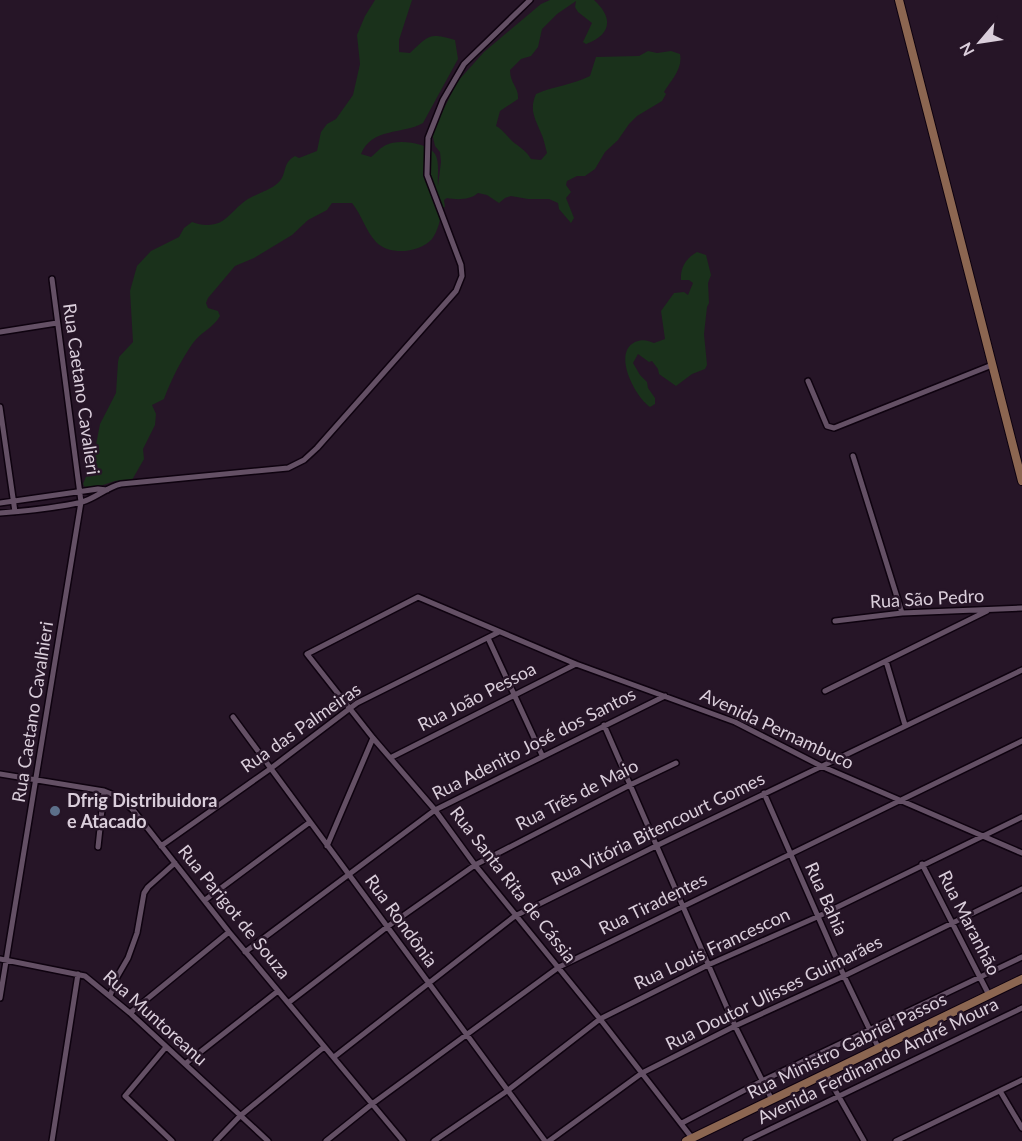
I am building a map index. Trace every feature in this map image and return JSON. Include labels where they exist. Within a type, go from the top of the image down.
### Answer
[{"type":"main road","points":[[899,0],[1022,481]]},
{"type":"main road","name":"Rua Ministro Gabriel Passos","points":[[689,1139],[1022,979]]},
{"type":"street","points":[[0,513],[81,502],[101,495],[121,484],[288,468],[297,465],[317,448],[456,291],[462,276],[461,265],[427,175],[428,138],[443,100],[464,64],[530,0]]},
{"type":"street","name":"Rua Caetano Cavalieri","points":[[52,279],[81,502]]},
{"type":"street","points":[[0,332],[57,323]]},
{"type":"street","points":[[808,381],[827,426],[834,428],[992,365]]},
{"type":"street","points":[[0,407],[15,512]]},
{"type":"street","points":[[853,456],[902,613]]},
{"type":"street","points":[[0,503],[81,491],[107,490]]},
{"type":"street","name":"Rua Caetano Cavalhieri","points":[[0,998],[3,959],[37,781],[81,502]]},
{"type":"street","name":"Avenida Pernambuco","points":[[307,654],[418,597],[576,664],[735,722],[820,766],[1022,853]]},
{"type":"street","name":"Rua São Pedro","points":[[834,621],[902,613],[1022,608]]},
{"type":"street","points":[[825,691],[989,610]]},
{"type":"street","name":"Rua das Palmeiras","points":[[161,846],[270,769],[357,703],[500,633]]},
{"type":"street","points":[[488,638],[542,755]]},
{"type":"street","name":"Rua Santa Rita de Cássia","points":[[307,654],[435,810],[515,916],[559,967],[682,1123],[689,1139]]},
{"type":"street","points":[[886,661],[905,725]]},
{"type":"street","name":"Rua João Pessoa","points":[[392,758],[576,664]]},
{"type":"street","name":"Rua Vitória Bitencourt Gomes","points":[[334,1057],[515,916],[820,766],[1022,670]]},
{"type":"street","name":"Rua Adenito José dos Santos","points":[[246,952],[435,810],[604,724],[665,696]]},
{"type":"street","name":"Rua Rondônia","points":[[233,717],[427,983],[547,1141]]},
{"type":"street","points":[[604,724],[681,906],[735,1026],[772,1100]]},
{"type":"street","points":[[327,846],[374,738]]},
{"type":"street","name":"Rua Tiradentes","points":[[326,1141],[372,1104],[559,967],[1022,741]]},
{"type":"street","name":"Rua Três de Maio","points":[[288,1003],[387,927],[475,865],[630,784],[676,763]]},
{"type":"street","name":"Rua Parigot de Souza","points":[[0,774],[104,791],[119,797],[134,811],[229,932],[403,1141]]},
{"type":"street","points":[[98,847],[104,791]]},
{"type":"street","name":"Rua Bahia","points":[[764,794],[868,1030],[878,1047]]},
{"type":"street","name":"Rua Louis Francescon","points":[[434,1141],[507,1090],[600,1019],[708,965],[818,917],[922,864],[1022,817]]},
{"type":"street","points":[[205,900],[310,822]]},
{"type":"street","points":[[110,996],[131,950],[144,893],[175,863]]},
{"type":"street","name":"Rua Maranhão","points":[[922,864],[989,994]]},
{"type":"street","name":"Rua Doutor Ulisses Guimarães","points":[[547,1141],[642,1073],[1022,889]]},
{"type":"street","points":[[130,1013],[229,932]]},
{"type":"street","points":[[682,1123],[762,1081],[1022,957]]},
{"type":"street","name":"Rua Muntoreanu","points":[[3,959],[85,976],[130,1013],[268,1141]]},
{"type":"street","points":[[52,1141],[78,974]]},
{"type":"street","points":[[185,1064],[278,990]]},
{"type":"street","name":"Avenida Ferdinando André Moura","points":[[746,1141],[1022,1008]]},
{"type":"street","points":[[166,1047],[125,1096],[172,1141]]},
{"type":"street","points":[[216,1141],[240,1116],[324,1047]]},
{"type":"street","points":[[826,1074],[864,1141]]},
{"type":"street","points":[[896,1141],[1022,1080]]},
{"type":"street","points":[[1000,1091],[1022,1128]]},
{"type":"green space","points":[[375,0],[412,0],[399,40],[399,52],[410,53],[430,37],[440,36],[455,40],[458,59],[423,123],[372,139],[361,154],[371,157],[391,143],[419,144],[431,150],[437,157],[438,186],[440,152],[435,146],[432,133],[457,82],[484,52],[541,4],[550,0],[594,0],[605,13],[607,25],[601,36],[586,44],[583,42],[592,23],[578,12],[575,7],[576,1],[557,14],[542,29],[538,47],[531,56],[521,59],[510,70],[518,99],[500,111],[496,126],[531,159],[541,160],[547,153],[534,114],[533,105],[536,94],[590,76],[596,57],[639,56],[648,51],[657,53],[671,51],[680,54],[680,65],[664,92],[666,94],[662,101],[637,116],[629,124],[618,140],[605,152],[595,169],[585,176],[577,176],[567,181],[566,185],[571,192],[566,198],[574,218],[571,223],[559,209],[558,203],[549,199],[511,196],[499,203],[487,195],[478,193],[467,198],[444,200],[445,207],[442,208],[439,224],[432,239],[412,250],[396,251],[376,242],[352,203],[332,203],[327,210],[308,220],[292,235],[254,258],[235,266],[206,303],[208,308],[218,311],[220,316],[196,339],[177,370],[164,399],[152,405],[156,414],[155,425],[143,449],[144,459],[132,480],[115,481],[86,489],[83,484],[93,460],[100,424],[116,393],[119,357],[133,342],[130,291],[137,266],[151,251],[179,237],[184,228],[192,222],[209,225],[219,223],[245,201],[278,183],[288,162],[295,156],[299,158],[317,151],[321,132],[327,124],[336,119],[353,95],[360,64],[357,35]]},
{"type":"green space","points":[[697,252],[706,255],[711,275],[708,283],[709,303],[704,334],[707,365],[705,369],[692,374],[676,386],[659,374],[652,361],[649,362],[638,354],[633,363],[655,398],[655,404],[650,407],[638,394],[628,375],[626,355],[628,348],[640,340],[654,343],[665,339],[661,311],[674,293],[684,292],[688,295],[693,283],[689,280],[681,280],[682,271],[687,260]]},
{"type":"place","name":"Dfrig Distribuidora e Atacado","points":[[55,811]]}]
